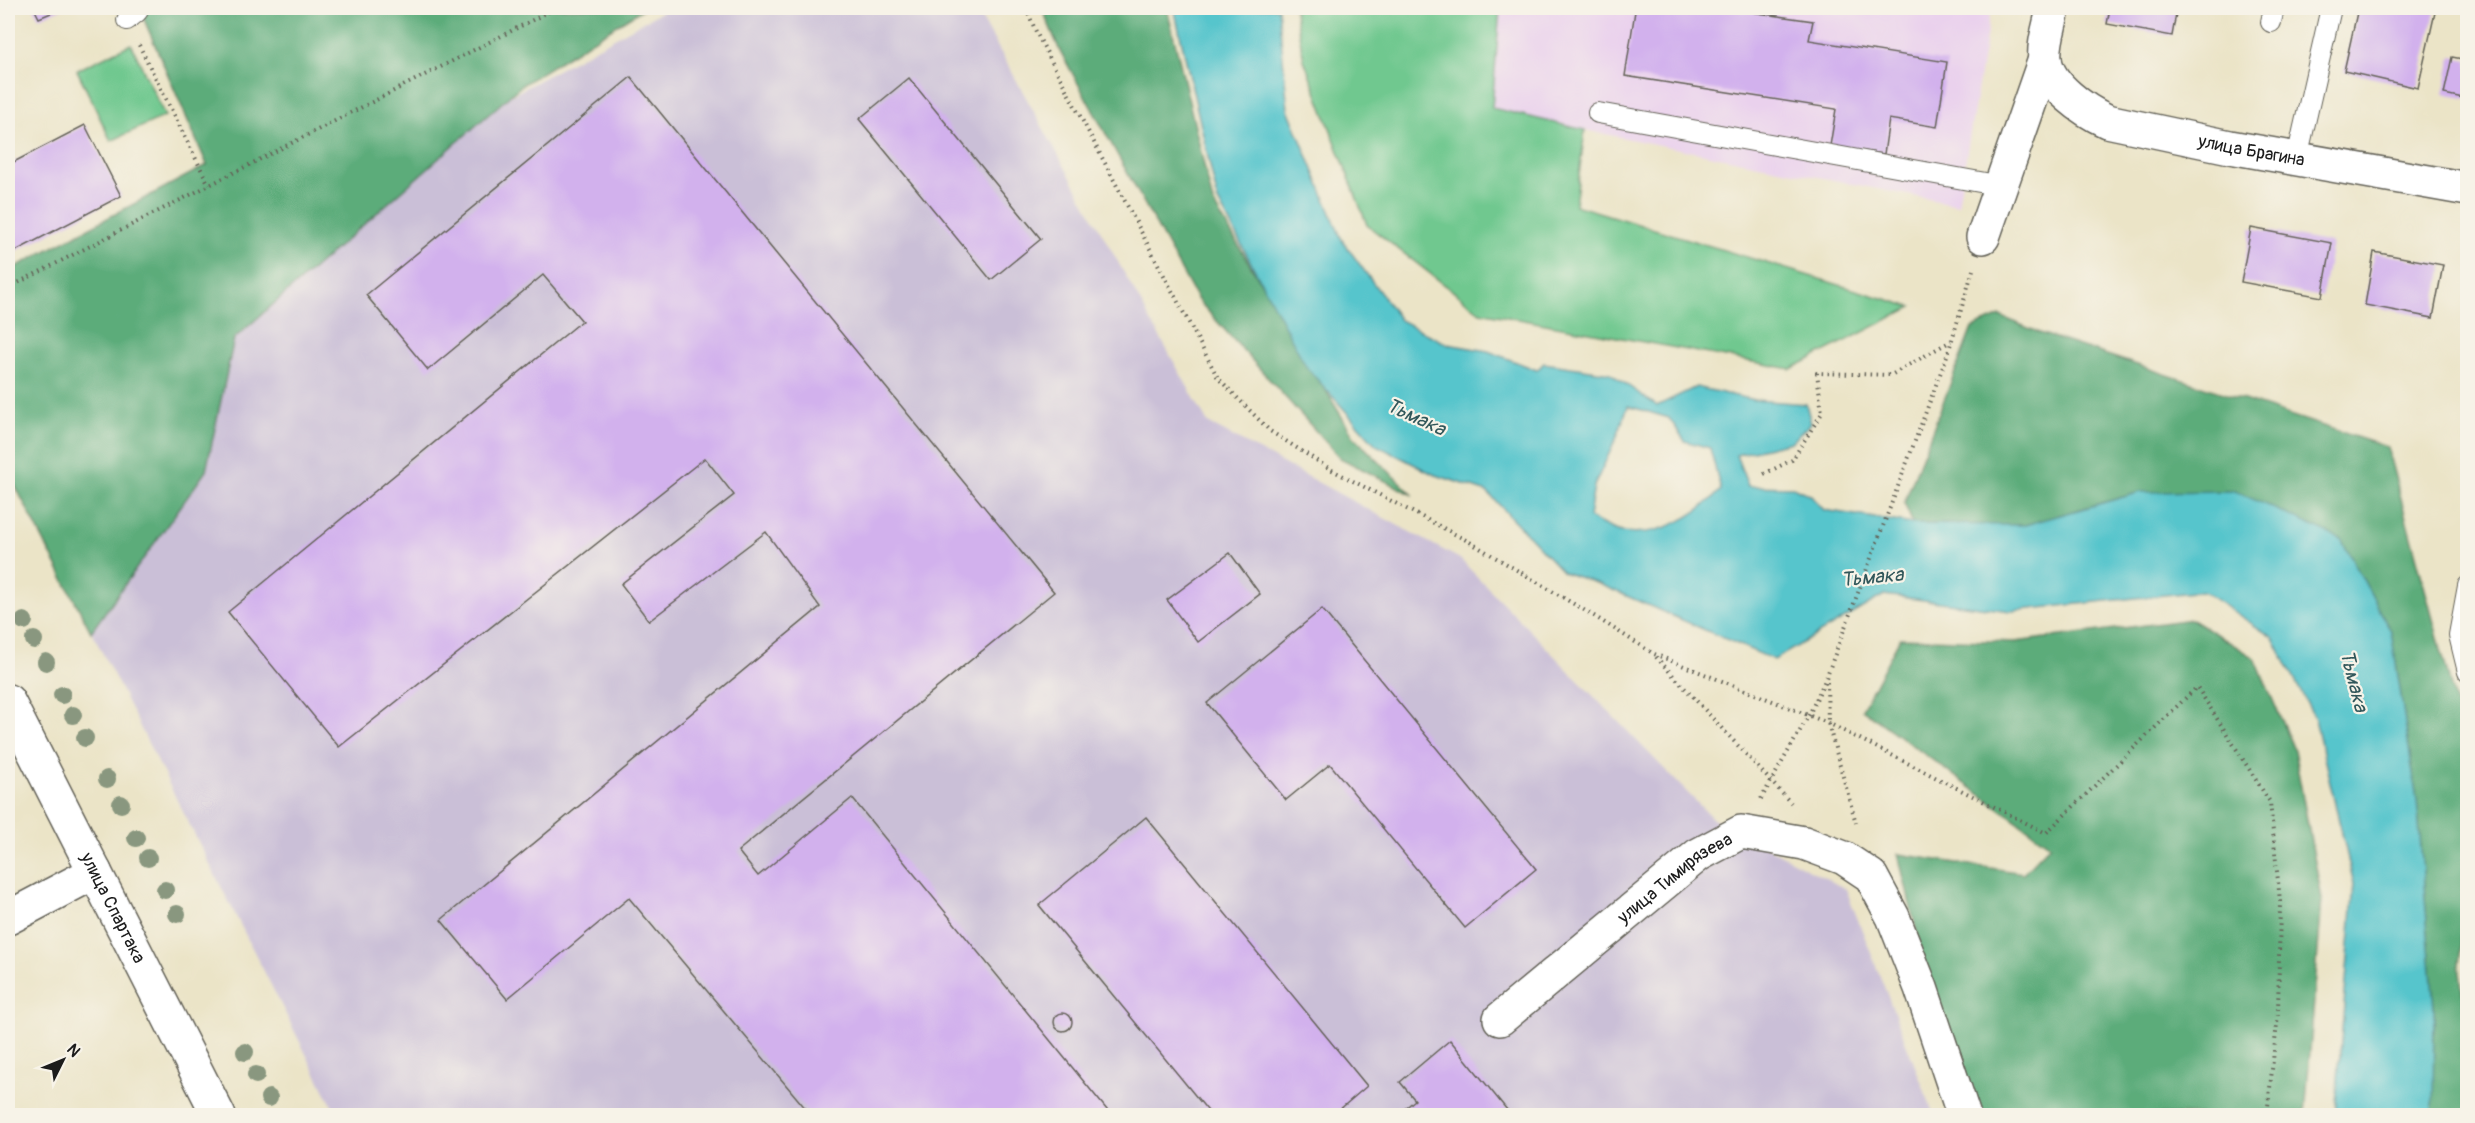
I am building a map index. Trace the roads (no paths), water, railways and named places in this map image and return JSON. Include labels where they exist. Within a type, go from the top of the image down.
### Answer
[{"type":"street","points":[[1983,237],[2049,67],[2053,8]]},
{"type":"street","name":"улица Брагина","points":[[2049,67],[2062,88],[2079,105],[2107,121],[2230,147],[2468,189]]},
{"type":"street","name":"улица Спартака","points":[[8,701],[219,1116]]},
{"type":"street","name":"улица Тимирязева","points":[[1500,1019],[1698,855],[1741,832],[1804,843],[1844,858],[1871,876],[1893,917],[1921,988],[1964,1116]]},
{"type":"street","points":[[8,918],[95,873]]},
{"type":"lane","points":[[2296,158],[2331,8]]},
{"type":"lane","points":[[1598,113],[2002,186]]},
{"type":"lane","points":[[2468,586],[2459,635],[2468,672]]},
{"type":"water","name":"Тьмака","points":[[1174,8],[1278,8],[1288,109],[1342,240],[1400,320],[1447,344],[1488,351],[1537,370],[1544,363],[1610,373],[1657,406],[1696,387],[1754,400],[1806,404],[1811,423],[1791,442],[1736,455],[1748,486],[1793,487],[1810,495],[1824,510],[1913,524],[2025,525],[2141,492],[2235,491],[2341,539],[2391,631],[2417,800],[2434,1008],[2433,1115],[2335,1115],[2354,884],[2315,719],[2273,638],[2203,591],[2011,611],[1884,595],[1774,660],[1599,584],[1563,572],[1487,492],[1433,474],[1376,445],[1307,368],[1218,201]],"holes":[[[1628,406],[1669,418],[1685,441],[1710,448],[1721,490],[1689,516],[1677,523],[1651,531],[1637,533],[1619,531],[1589,517],[1594,486],[1616,439]]]}]
